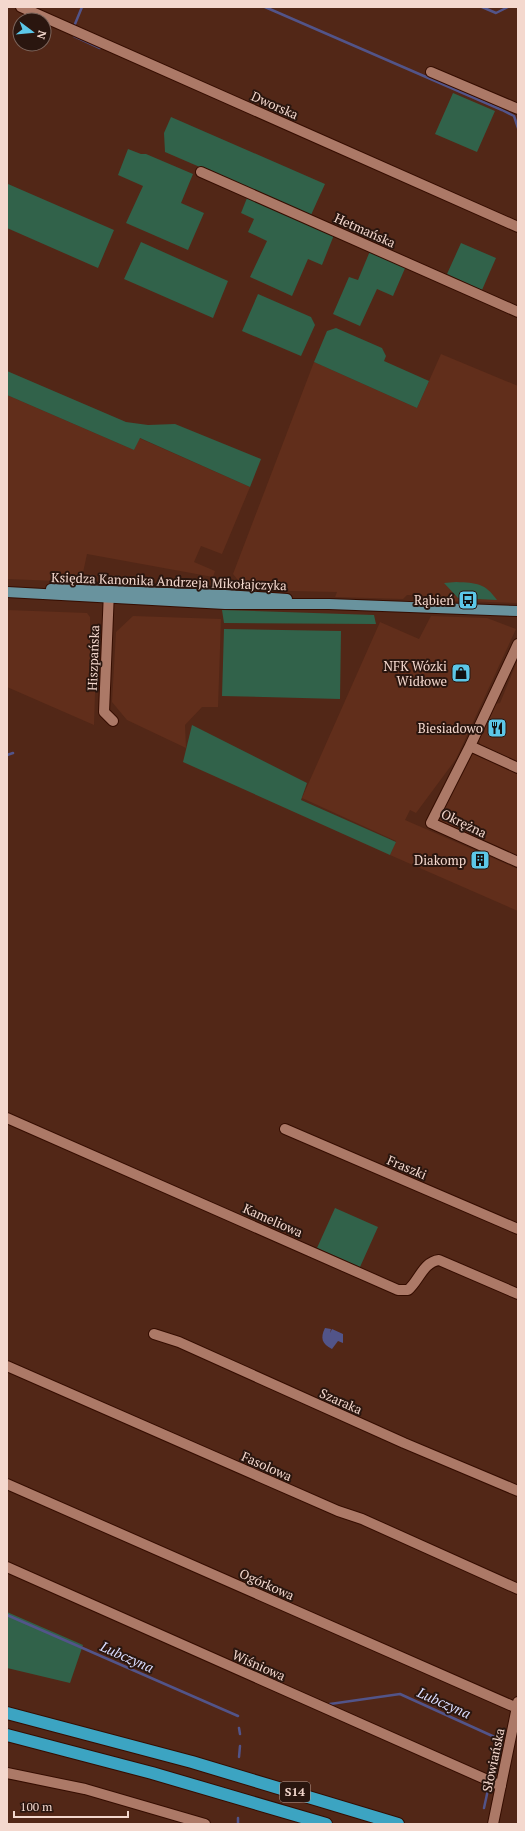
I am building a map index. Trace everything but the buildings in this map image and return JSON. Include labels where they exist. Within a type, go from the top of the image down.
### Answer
[{"type":"highway","name":"S14","points":[[7,1713],[200,1764],[398,1824]]},
{"type":"highway","name":"S14","points":[[7,1735],[152,1773],[326,1824]]},
{"type":"main road","name":"Księdza Kanonika Andrzeja Mikołajczyka","points":[[7,589],[518,611]]},
{"type":"main road","name":"Księdza Kanonika Andrzeja Mikołajczyka","points":[[7,592],[108,594]]},
{"type":"street","name":"Dworska","points":[[21,7],[518,227]]},
{"type":"street","points":[[431,72],[518,109]]},
{"type":"street","name":"Hetmańska","points":[[202,172],[518,312]]},
{"type":"street","name":"Hiszpańska","points":[[108,594],[104,712],[113,721]]},
{"type":"street","name":"Okrężna","points":[[518,644],[470,746],[431,823],[518,862]]},
{"type":"street","points":[[470,746],[518,768]]},
{"type":"street","name":"Kameliowa","points":[[7,1118],[398,1290],[408,1290],[415,1284],[427,1264],[439,1260],[518,1294]]},
{"type":"street","name":"Fraszki","points":[[285,1129],[518,1229]]},
{"type":"street","name":"Szaraka","points":[[154,1334],[179,1342],[397,1440],[518,1491]]},
{"type":"street","name":"Fasolowa","points":[[7,1366],[338,1511],[362,1519],[518,1589]]},
{"type":"street","name":"Ogórkowa","points":[[7,1484],[517,1705]]},
{"type":"street","name":"Wiśniowa","points":[[7,1567],[501,1786]]},
{"type":"street","name":"Słowiańska","points":[[493,1824],[501,1786],[514,1746],[517,1705]]},
{"type":"street","points":[[7,1773],[85,1789],[205,1824]]},
{"type":"shaded area","points":[[441,354],[518,386],[518,603],[430,600],[426,596],[407,595],[403,599],[335,597],[337,592],[246,590],[233,574],[314,362],[417,408]]},
{"type":"shaded area","points":[[7,395],[134,450],[139,438],[250,487],[222,554],[201,546],[194,562],[215,571],[213,577],[87,554],[81,582],[7,579]]},
{"type":"shaded area","points":[[7,610],[87,613],[90,617],[90,631],[97,631],[94,725],[7,687]]},
{"type":"shaded area","points":[[133,616],[221,619],[218,707],[202,707],[185,725],[186,748],[127,720],[112,702],[116,632]]},
{"type":"shaded area","points":[[431,616],[487,618],[516,629],[456,759],[416,813],[410,810],[405,820],[518,869],[518,911],[390,855],[396,841],[302,798],[380,622],[419,639]]},
{"type":"shaded area","points":[[518,659],[518,762],[480,745],[479,738],[495,704],[500,703]]},
{"type":"shaded area","points":[[471,753],[518,774],[518,856],[441,822],[437,817],[446,798],[451,796]]},
{"type":"green space","points":[[453,93],[495,111],[477,152],[435,134]]},
{"type":"green space","points":[[171,117],[325,184],[311,215],[165,152],[164,133]]},
{"type":"green space","points":[[128,149],[141,154],[146,154],[193,174],[181,203],[204,213],[188,250],[126,223],[143,186],[118,175]]},
{"type":"green space","points":[[8,184],[114,230],[98,268],[7,228]]},
{"type":"green space","points":[[247,198],[334,235],[322,265],[308,259],[292,296],[250,277],[267,241],[248,232],[254,219],[241,213]]},
{"type":"green space","points":[[141,242],[228,281],[213,318],[124,279]]},
{"type":"green space","points":[[461,243],[496,258],[482,290],[447,274]]},
{"type":"green space","points":[[370,251],[406,266],[393,296],[377,289],[360,326],[333,314],[349,277],[358,280]]},
{"type":"green space","points":[[258,294],[311,317],[315,325],[301,356],[242,331]]},
{"type":"green space","points":[[336,328],[382,348],[386,356],[384,361],[429,381],[417,408],[314,362],[327,331]]},
{"type":"green space","points":[[7,371],[126,422],[148,425],[175,424],[261,459],[250,487],[140,438],[134,450],[7,395]]},
{"type":"green space","points":[[456,582],[480,585],[493,594],[497,600],[458,598],[444,583]]},
{"type":"green space","points":[[222,610],[374,615],[376,624],[224,623]]},
{"type":"green space","points":[[224,629],[341,631],[340,699],[222,696]]},
{"type":"green space","points":[[192,725],[307,783],[301,800],[396,842],[390,855],[183,762]]},
{"type":"green space","points":[[335,1208],[378,1227],[360,1267],[317,1248]]},
{"type":"green space","points":[[7,1612],[83,1645],[70,1683],[7,1668]]},
{"type":"water","points":[[325,1328],[331,1329],[330,1333],[332,1329],[343,1334],[343,1343],[338,1341],[332,1349],[326,1345],[322,1338]]},
{"type":"waterway","points":[[75,24],[82,7]]},
{"type":"waterway","points":[[265,7],[502,110],[514,116],[518,128]]},
{"type":"waterway","points":[[482,7],[496,13],[508,7]]},
{"type":"waterway","points":[[73,34],[74,36],[100,48]]},
{"type":"waterway","points":[[7,755],[13,753]]},
{"type":"waterway","name":"Lubczyna","points":[[7,1615],[238,1716]]},
{"type":"waterway","name":"Lubczyna","points":[[330,1704],[400,1694],[499,1739]]},
{"type":"waterway","name":"Lubczyna","points":[[239,1728],[240,1734]]},
{"type":"waterway","name":"Lubczyna","points":[[239,1757],[240,1746]]},
{"type":"waterway","name":"Lubczyna","points":[[484,1808],[489,1785]]},
{"type":"waterway","name":"Lubczyna","points":[[238,1818],[238,1824]]},
{"type":"place","name":"Rąbień","points":[[468,600]]},
{"type":"place","name":"NFK Wózki Widłowe","points":[[461,673]]},
{"type":"place","name":"Biesiadowo","points":[[497,728]]},
{"type":"place","name":"Diakomp","points":[[480,860]]}]
